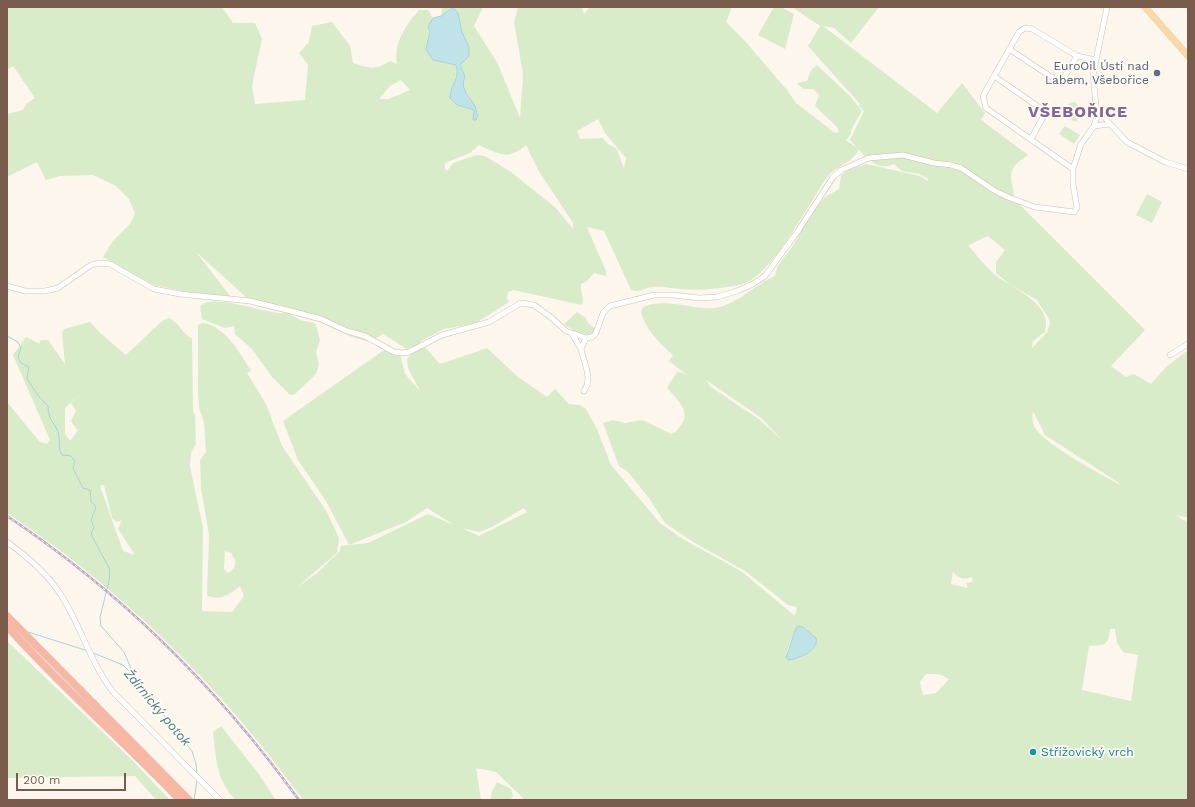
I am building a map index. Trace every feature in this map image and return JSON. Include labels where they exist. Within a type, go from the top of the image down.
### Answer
[{"type":"highway","points":[[8,616],[189,800]]},
{"type":"highway","points":[[7,626],[135,753],[180,800]]},
{"type":"main road","points":[[1145,7],[1188,56]]},
{"type":"street","points":[[572,334],[586,338],[592,337],[596,334],[603,313],[610,306],[654,295],[673,295],[699,298],[717,297],[754,284],[765,276],[798,231],[833,177],[846,167],[869,158],[903,154],[934,163],[951,165],[962,168],[995,191],[1010,198],[1035,207],[1074,212],[1077,208],[1073,184],[1073,168],[1081,144],[1094,126],[1098,109],[1093,75],[1107,7]]},
{"type":"street","points":[[1073,168],[986,108],[983,96],[1019,32],[1025,28],[1029,28],[1077,56],[1096,60]]},
{"type":"street","points":[[1009,49],[1059,82],[1063,79],[1077,56]]},
{"type":"street","points":[[994,76],[1046,112],[1031,139]]},
{"type":"street","points":[[1098,109],[1127,142],[1165,162],[1188,169]]},
{"type":"street","points":[[1094,126],[1110,124]]},
{"type":"street","points":[[7,286],[25,291],[45,291],[58,288],[91,265],[100,263],[110,264],[154,289],[180,294],[250,301],[291,311],[321,319],[347,331],[365,336],[398,353],[409,352],[442,335],[488,322],[521,303],[534,305],[544,311],[572,334],[581,349],[587,373],[588,385],[584,392]]},
{"type":"street","points":[[581,349],[586,338]]},
{"type":"street","points":[[1170,355],[1188,344]]},
{"type":"street","points":[[7,542],[34,562],[56,587],[69,609],[92,660],[113,692],[220,800]]},
{"type":"green space","points":[[7,7],[222,7],[233,23],[255,23],[262,39],[252,86],[255,104],[305,100],[308,65],[299,53],[309,42],[312,26],[332,22],[350,46],[353,63],[372,68],[390,61],[397,64],[397,49],[405,28],[419,10],[428,10],[433,18],[429,30],[431,42],[444,63],[456,65],[458,69],[450,96],[457,105],[474,110],[476,118],[478,114],[464,92],[460,65],[465,60],[469,47],[462,32],[458,16],[450,9],[441,16],[442,7],[483,7],[474,26],[498,64],[520,118],[523,74],[514,22],[518,7],[582,7],[584,14],[590,7],[732,7],[726,22],[745,41],[787,90],[796,103],[835,133],[839,132],[837,127],[815,106],[819,95],[813,89],[804,89],[797,84],[807,81],[811,70],[817,65],[851,97],[862,111],[851,130],[851,134],[846,140],[857,148],[858,151],[852,159],[828,176],[800,221],[776,255],[764,270],[751,280],[739,285],[713,289],[688,290],[651,287],[633,291],[631,290],[604,231],[587,227],[606,271],[606,276],[594,273],[587,281],[581,284],[583,300],[582,305],[513,290],[508,292],[507,298],[509,302],[476,323],[444,329],[421,341],[419,345],[407,349],[383,334],[370,342],[352,337],[319,322],[290,314],[300,320],[314,323],[316,325],[320,340],[316,352],[319,364],[316,374],[295,394],[290,395],[272,377],[252,349],[235,334],[234,326],[225,328],[202,319],[200,306],[207,302],[216,301],[277,313],[285,313],[256,306],[196,252],[231,297],[202,295],[153,285],[103,257],[113,241],[130,224],[135,214],[129,199],[116,186],[93,175],[60,176],[46,180],[37,162],[7,177],[7,114],[23,110],[26,104],[35,98],[13,66],[7,70]],"holes":[[[401,80],[410,90],[389,99],[379,99],[390,86]],[[598,119],[605,133],[626,158],[624,169],[617,149],[608,144],[603,138],[580,139],[577,131]],[[479,145],[503,154],[514,153],[526,145],[538,170],[573,223],[573,229],[556,208],[511,172],[485,156],[476,155],[453,163],[447,171],[445,169],[445,163],[470,153]]]},
{"type":"green space","points":[[774,7],[781,7],[794,14],[785,49],[758,35]]},
{"type":"green space","points":[[792,7],[879,7],[851,43],[834,28],[823,26],[937,113],[962,83],[985,113],[981,120],[1028,155],[1016,165],[1011,174],[1015,200],[1145,330],[1111,366],[1126,377],[1134,374],[1151,384],[1166,367],[1188,350],[1188,518],[1176,515],[1188,523],[1188,800],[525,800],[496,772],[476,768],[481,800],[303,800],[239,719],[168,643],[90,574],[7,513],[7,402],[40,442],[47,444],[50,440],[13,355],[26,337],[40,344],[39,342],[42,340],[48,340],[65,364],[62,333],[64,329],[90,322],[100,333],[126,355],[162,321],[168,318],[175,322],[192,338],[193,412],[195,415],[196,444],[191,453],[190,466],[203,528],[202,611],[232,612],[244,596],[240,586],[225,596],[216,598],[207,595],[209,535],[201,489],[200,460],[206,452],[204,422],[199,408],[198,394],[198,325],[203,323],[211,325],[219,330],[232,342],[242,356],[251,371],[247,373],[266,404],[282,446],[327,512],[339,538],[337,553],[296,588],[317,573],[340,551],[341,546],[349,545],[326,501],[298,460],[283,421],[384,350],[401,357],[405,374],[420,391],[408,368],[407,359],[412,353],[425,347],[440,364],[487,348],[518,377],[547,397],[555,389],[569,404],[580,405],[586,409],[597,429],[611,465],[660,523],[681,538],[741,571],[795,616],[797,607],[788,605],[745,571],[693,542],[665,523],[649,498],[628,472],[619,466],[603,423],[613,420],[625,423],[642,420],[672,434],[678,429],[684,420],[685,415],[682,405],[667,388],[677,372],[687,375],[669,361],[673,355],[649,330],[641,312],[643,307],[652,304],[670,303],[714,308],[738,299],[775,276],[777,267],[794,244],[809,218],[825,197],[839,189],[841,175],[850,169],[866,164],[920,176],[928,181],[928,179],[920,174],[902,171],[894,164],[888,166],[877,165],[868,159],[850,140],[864,111],[859,106],[860,104],[808,46],[820,26]],"holes":[[[988,236],[1005,250],[996,262],[996,273],[1009,284],[1037,300],[1049,319],[1050,324],[1047,332],[1032,348],[1033,341],[1045,332],[1046,322],[1043,313],[1038,305],[1030,298],[1002,280],[983,263],[967,244],[969,245]],[[706,380],[760,417],[784,442],[760,420],[711,387]],[[80,394],[71,403],[76,411],[71,421],[77,430],[79,429],[70,441],[65,434],[65,408]],[[1033,411],[1045,435],[1122,485],[1089,468],[1051,443],[1036,429],[1032,418]],[[104,485],[112,518],[117,522],[122,520],[118,529],[135,555],[123,551],[100,486]],[[427,508],[454,525],[428,514],[368,543],[349,545],[406,522]],[[524,508],[527,512],[479,536],[462,528],[479,532],[492,527]],[[225,551],[231,553],[235,560],[234,568],[227,573],[224,569]],[[953,571],[961,578],[971,577],[973,580],[972,582],[966,583],[968,588],[951,584]],[[803,627],[816,638],[815,646],[803,656],[789,660],[787,651],[796,629]],[[1110,629],[1115,629],[1117,643],[1123,652],[1138,655],[1131,701],[1082,690],[1089,646],[1102,645],[1107,642]],[[926,674],[939,674],[949,679],[936,693],[923,695],[920,682]]]},
{"type":"green space","points":[[1075,102],[1079,106],[1077,122],[1069,119],[1065,114],[1069,103]]},
{"type":"green space","points":[[1065,126],[1080,135],[1074,144],[1059,134]]},
{"type":"green space","points":[[1147,194],[1162,202],[1152,223],[1136,215]]},
{"type":"green space","points":[[577,312],[586,318],[587,322],[595,329],[591,335],[580,334],[564,324]]},
{"type":"green space","points":[[7,641],[133,761],[170,800],[156,800],[135,776],[7,778]]},
{"type":"green space","points":[[221,726],[258,773],[276,800],[236,800],[229,793],[224,785],[218,768],[215,750],[213,732]]},
{"type":"green space","points":[[497,782],[511,789],[513,796],[510,800],[490,800],[492,791]]},
{"type":"water","points":[[453,8],[458,13],[462,32],[469,47],[469,56],[460,65],[465,76],[463,84],[465,91],[474,105],[478,115],[476,120],[473,120],[474,110],[457,105],[450,98],[457,73],[456,65],[433,60],[426,49],[430,32],[428,27],[433,18],[441,16]]},
{"type":"water","points":[[799,626],[803,627],[816,638],[815,646],[812,650],[798,658],[789,660],[786,658],[796,628]]},
{"type":"waterway","points":[[7,336],[18,342],[21,348],[18,357],[21,363],[29,367],[27,379],[40,398],[48,406],[49,416],[58,432],[62,455],[71,456],[75,462],[73,468],[83,488],[90,490],[91,501],[96,507],[91,520],[94,527],[91,534],[110,570],[109,581],[100,617],[101,626],[124,652],[135,678]]},
{"type":"waterway","name":"Ždírnický potok","points":[[28,632],[88,651]]},
{"type":"waterway","name":"Ždírnický potok","points":[[93,653],[123,665],[134,676]]},
{"type":"waterway","name":"Ždírnický potok","points":[[136,679],[192,751],[197,774]]},
{"type":"waterway","name":"Ždírnický potok","points":[[194,800],[197,781]]},
{"type":"railway","points":[[7,516],[89,577],[166,645],[236,720],[299,800]]},
{"type":"place","name":"EuroOil Ústí nad Labem, Všebořice","points":[[1157,73]]},
{"type":"place","name":"Střížovický vrch","points":[[1033,752]]},
{"type":"district","name":"VŠEBOŘICE","points":[[1078,112]]}]
